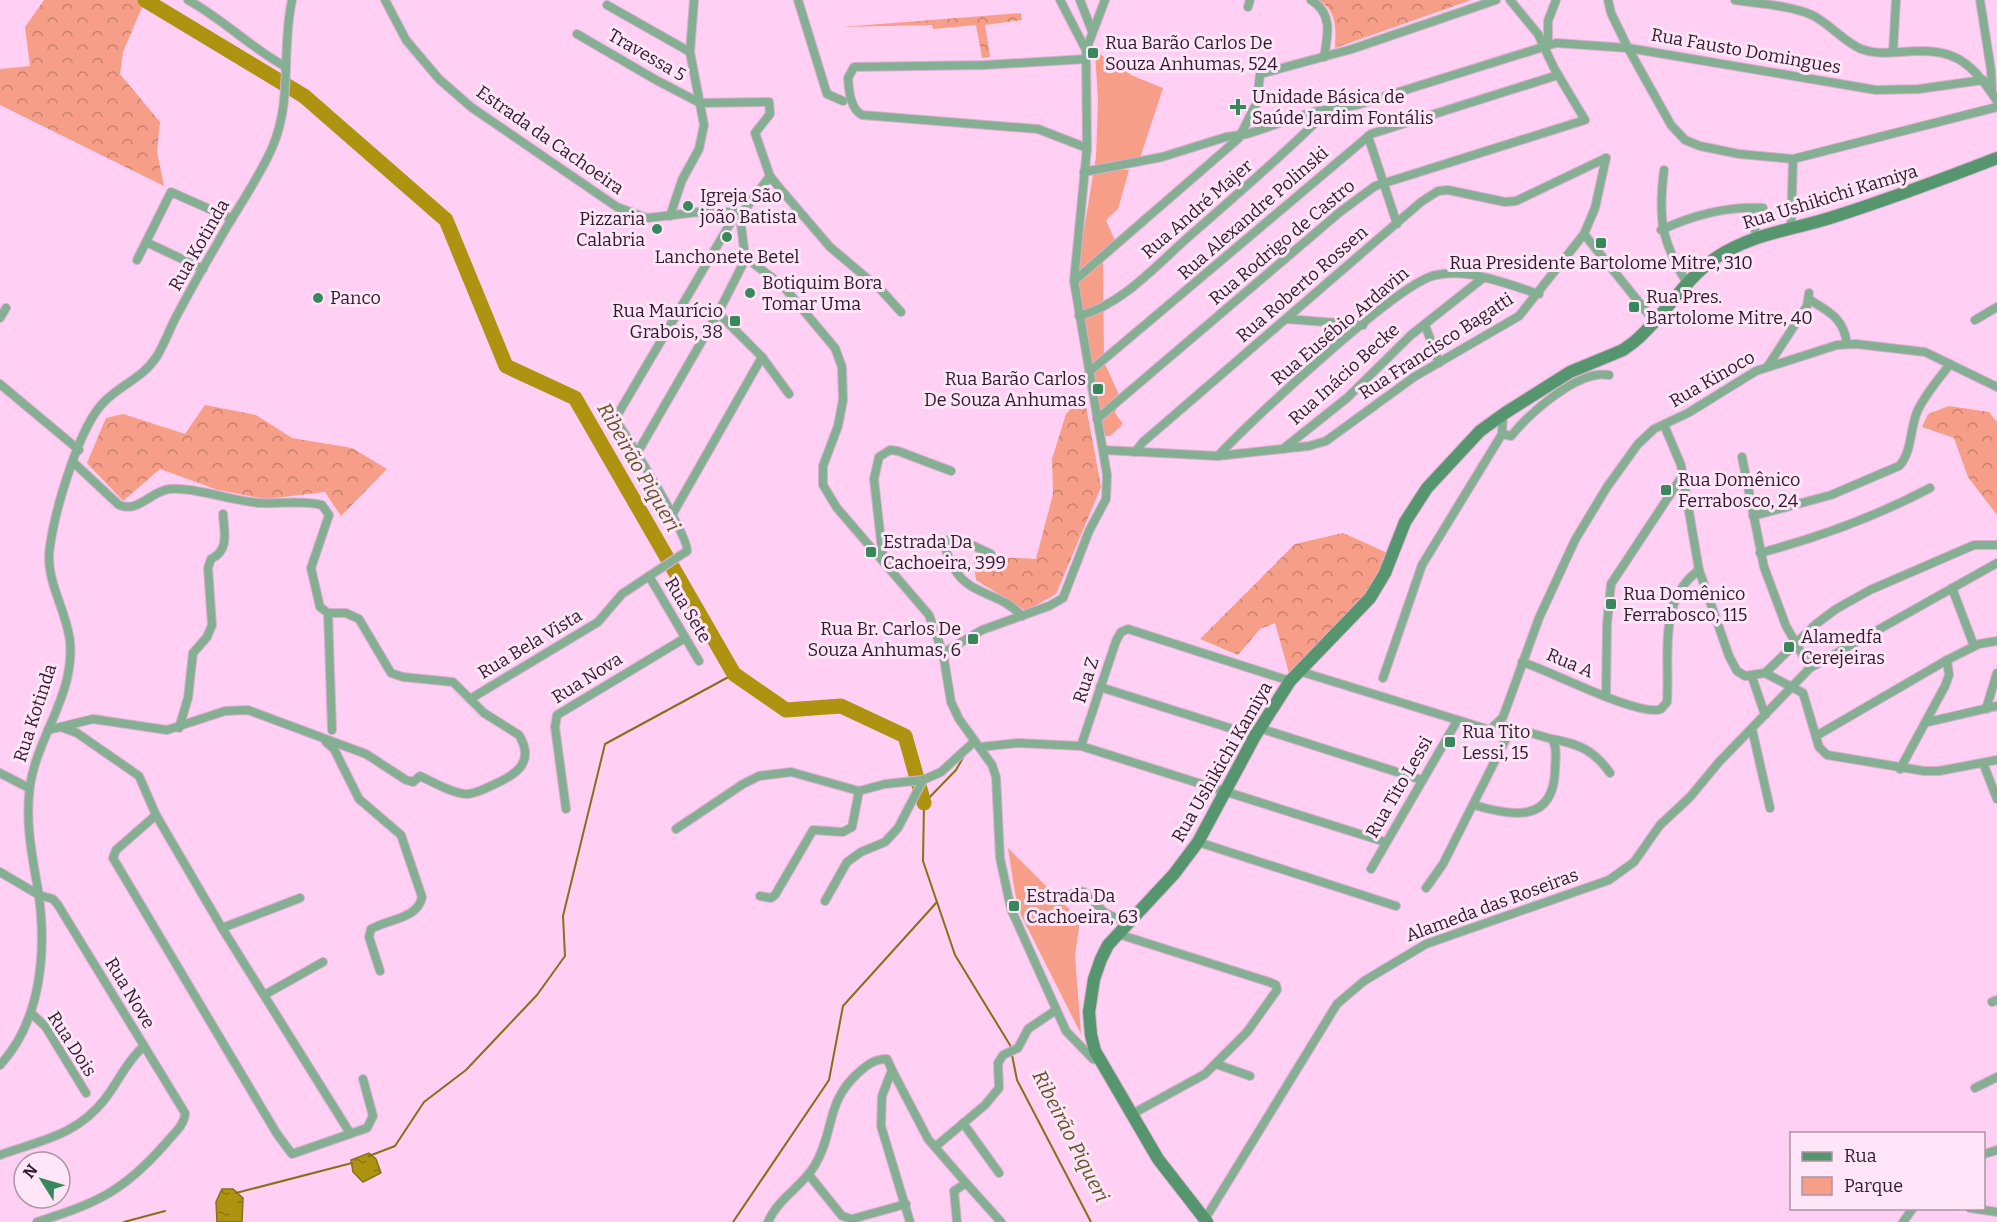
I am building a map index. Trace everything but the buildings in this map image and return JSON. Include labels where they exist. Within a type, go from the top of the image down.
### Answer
[{"type":"main road","name":"Rua Ushikichi Kamiya","points":[[1206,1221],[1158,1159],[1134,1113],[1101,1061],[1090,1035],[1090,1001],[1101,958],[1127,923],[1145,907],[1198,842],[1257,732],[1294,676],[1370,598],[1385,573],[1405,522],[1427,488],[1475,436],[1503,414],[1570,372],[1623,350],[1654,321],[1687,283],[1716,258],[1756,236],[1883,201],[1997,158]]},
{"type":"street","points":[[188,0],[229,26],[268,57],[286,67]]},
{"type":"street","name":"Rua Kotinda","points":[[0,1065],[19,1043],[31,1013],[41,956],[39,895],[27,828],[29,788],[35,762],[63,690],[70,642],[53,582],[50,548],[73,462],[99,407],[138,378],[157,356],[274,144],[282,118],[286,88],[292,0]]},
{"type":"street","points":[[670,216],[682,180],[701,142],[704,125],[690,52],[694,0]]},
{"type":"street","points":[[798,0],[827,94],[843,101]]},
{"type":"street","points":[[1060,0],[1086,55]]},
{"type":"street","points":[[1080,0],[1092,31]]},
{"type":"street","points":[[943,653],[982,630],[1058,602],[1067,592],[1089,531],[1106,499],[1108,487],[1103,450],[1074,281],[1087,148],[1086,55],[1092,31],[1105,0]]},
{"type":"street","points":[[1311,0],[1318,4],[1326,17],[1328,26],[1324,57]]},
{"type":"street","points":[[1074,281],[1229,148],[1240,135],[1257,102],[1257,82],[1260,74],[1324,57],[1496,0]]},
{"type":"street","points":[[1510,0],[1546,45],[1558,75]]},
{"type":"street","points":[[1546,45],[1548,21],[1556,0]]},
{"type":"street","points":[[1608,0],[1611,13],[1628,48],[1671,125],[1685,140],[1700,146],[1739,154],[1793,159],[1997,107]]},
{"type":"street","points":[[1735,0],[1810,14],[1861,49],[1893,52],[1940,51],[1962,60],[1983,80],[1994,97]]},
{"type":"street","points":[[1893,52],[1896,0]]},
{"type":"street","points":[[1980,0],[1994,97]]},
{"type":"street","name":"Estrada da Cachoeira","points":[[388,1],[401,32],[439,79],[471,106],[617,207],[647,218],[699,212],[739,214]]},
{"type":"street","points":[[607,5],[690,52]]},
{"type":"street","name":"Travessa 5","points":[[577,34],[664,85],[700,103]]},
{"type":"street","points":[[1084,172],[1152,159],[1313,112],[1326,112],[1418,88],[1546,45]]},
{"type":"street","name":"Rua Fausto Domingues","points":[[1546,45],[1628,48],[1876,90],[1919,89],[1983,80]]},
{"type":"street","points":[[1086,55],[913,68],[854,67],[848,78],[852,102],[856,111],[862,115],[1038,129],[1087,148]]},
{"type":"street","name":"Rua Rodrigo de Castro","points":[[1096,419],[1347,207],[1376,186],[1585,120],[1558,75]]},
{"type":"street","name":"Rua Alexandre Polinski","points":[[1089,372],[1368,136],[1395,125],[1558,75]]},
{"type":"street","points":[[700,103],[768,102],[770,114],[755,134],[770,176],[838,254],[881,290],[901,312]]},
{"type":"street","name":"Rua André Majer","points":[[1079,316],[1105,307],[1142,278],[1276,161],[1326,112]]},
{"type":"street","points":[[1368,136],[1397,224]]},
{"type":"street","name":"Rua Roberto Rossen","points":[[1135,452],[1143,442],[1421,202],[1442,190],[1510,202],[1606,158]]},
{"type":"street","name":"Rua Francisco Bagatti","points":[[1283,450],[1326,441],[1388,395],[1509,323],[1539,294],[1584,234],[1595,208],[1606,158]]},
{"type":"street","points":[[1791,228],[1793,159]]},
{"type":"street","points":[[1664,170],[1659,204],[1661,230],[1670,257],[1687,283]]},
{"type":"street","points":[[762,357],[672,515],[615,419],[739,214],[770,176]]},
{"type":"street","points":[[137,260],[171,192],[232,219]]},
{"type":"street","points":[[1751,208],[1756,236]]},
{"type":"street","points":[[1661,230],[1693,217],[1763,208]]},
{"type":"street","points":[[739,214],[740,235],[746,258],[783,286],[828,337],[840,358],[843,383],[841,414],[823,466],[823,485],[837,508],[929,615],[943,653],[951,702],[959,719],[978,744],[996,777],[1000,858],[1005,890],[1018,929],[1056,1010],[1073,1040],[1093,1059],[1101,1061]]},
{"type":"street","points":[[1584,234],[1654,321]]},
{"type":"street","points":[[146,242],[203,269]]},
{"type":"street","points":[[636,455],[718,313],[746,258]]},
{"type":"street","name":"Rua Eusébio Ardavin","points":[[1218,456],[1363,325],[1403,291],[1427,277],[1458,273],[1539,294]]},
{"type":"street","name":"Rua Inácio Becke","points":[[1103,450],[1218,456],[1283,450],[1347,398],[1397,348],[1483,278]]},
{"type":"street","points":[[1768,366],[1809,296],[1839,320],[1846,333],[1846,344]]},
{"type":"street","points":[[1975,320],[1997,307]]},
{"type":"street","points":[[0,318],[6,308]]},
{"type":"street","points":[[718,313],[762,357],[789,394]]},
{"type":"street","points":[[1287,319],[1363,325]]},
{"type":"street","points":[[1425,325],[1439,363]]},
{"type":"street","name":"Rua Kinoco","points":[[1498,724],[1552,587],[1586,520],[1638,444],[1647,435],[1768,366],[1787,363],[1820,350],[1846,344],[1925,352],[1997,387]]},
{"type":"street","points":[[1753,516],[1831,495],[1899,466],[1904,459],[1914,420],[1922,403],[1950,364]]},
{"type":"street","points":[[1502,434],[1510,436],[1533,411],[1572,386],[1596,375],[1609,375]]},
{"type":"street","points":[[0,384],[79,450]]},
{"type":"street","points":[[1383,678],[1422,565],[1502,434],[1503,414]]},
{"type":"street","name":"Rua Kinoco","points":[[1664,425],[1679,456],[1699,570],[1734,666],[1741,674],[1752,677]]},
{"type":"street","points":[[883,560],[874,479],[879,457],[890,450],[898,451],[951,471]]},
{"type":"street","points":[[1742,457],[1760,553],[1786,626],[1810,668]]},
{"type":"street","points":[[48,730],[93,720],[121,722],[158,730],[179,728],[225,711],[248,710],[366,754],[410,782],[420,776],[462,793],[479,791],[518,773],[523,764],[523,750],[519,735],[484,713],[453,682],[395,675],[383,663],[359,619],[346,613],[328,613],[318,605],[311,573],[314,557],[328,523],[329,515],[322,505],[303,502],[263,503],[170,489],[157,492],[134,508],[127,508],[119,505],[73,462]]},
{"type":"street","points":[[1606,696],[1606,624],[1611,584],[1683,475]]},
{"type":"street","points":[[1760,553],[1845,528],[1887,511],[1930,488]]},
{"type":"street","points":[[179,728],[188,698],[193,652],[210,633],[212,625],[208,568],[211,559],[219,555],[224,547],[223,514]]},
{"type":"street","name":"Rua Bela Vista","points":[[470,699],[598,622],[622,594],[688,548],[672,515]]},
{"type":"street","points":[[991,554],[955,537],[948,540],[945,547],[951,564],[962,581],[1007,603],[1022,616]]},
{"type":"street","points":[[1765,715],[1752,677],[1765,673],[1836,609],[1870,590],[1974,545],[1997,545]]},
{"type":"street","points":[[1793,686],[1810,668],[1997,563]]},
{"type":"street","name":"Rua A","points":[[1522,662],[1606,696],[1657,711],[1665,706],[1668,696],[1670,614],[1679,591],[1699,570]]},
{"type":"street","name":"Rua Sete","points":[[649,576],[699,661]]},
{"type":"street","points":[[1952,588],[1974,646]]},
{"type":"street","points":[[328,613],[332,730]]},
{"type":"street","name":"Rua Z","points":[[1082,746],[1116,641],[1121,632],[1128,629],[1294,676]]},
{"type":"street","name":"Rua Nova","points":[[566,809],[555,727],[556,715],[685,638]]},
{"type":"street","points":[[1816,736],[1947,660],[1974,646],[1997,641]]},
{"type":"street","points":[[1900,769],[1946,686],[1949,675],[1947,660]]},
{"type":"street","points":[[1765,673],[1793,686],[1806,699],[1821,750],[1827,755],[1900,769],[1939,771],[1997,760]]},
{"type":"street","points":[[1986,709],[1997,673]]},
{"type":"street","points":[[1294,676],[1485,730],[1490,730],[1498,724],[1580,745],[1591,751],[1610,773]]},
{"type":"street","name":"Alameda das Roseiras","points":[[1206,1221],[1327,1018],[1348,994],[1404,955],[1426,944],[1609,880],[1624,871],[1634,862],[1660,825],[1690,797],[1719,762],[1793,686]]},
{"type":"street","points":[[1100,687],[1422,780]]},
{"type":"street","points":[[1928,722],[1997,706]]},
{"type":"street","name":"Rua Tito Lessi","points":[[1371,869],[1456,721]]},
{"type":"street","points":[[61,727],[77,734],[139,776],[156,815],[222,928],[266,994],[350,1133]]},
{"type":"street","points":[[1426,888],[1443,864],[1512,727]]},
{"type":"street","points":[[1752,729],[1770,808]]},
{"type":"street","points":[[323,739],[334,749],[359,799],[401,836],[422,897],[412,912],[371,929],[369,937],[380,971]]},
{"type":"street","points":[[1474,805],[1514,815],[1526,813],[1540,806],[1554,787],[1556,749],[1552,739]]},
{"type":"street","points":[[676,829],[743,783],[777,772],[791,772],[859,791],[885,784],[923,780],[941,772],[978,744],[1018,743],[1082,746],[1385,842]]},
{"type":"street","points":[[1983,763],[1997,799]]},
{"type":"street","points":[[0,773],[29,788]]},
{"type":"street","points":[[825,901],[847,862],[861,852],[885,842],[898,828],[923,780]]},
{"type":"street","points":[[760,896],[771,898],[775,895],[813,830],[843,832],[852,827],[859,791]]},
{"type":"street","points":[[156,815],[116,850],[113,858],[277,1134],[292,1154],[367,1128],[373,1116],[363,1079]]},
{"type":"street","points":[[1198,842],[1396,906]]},
{"type":"street","name":"Rua Nove","points":[[0,872],[39,895],[53,899],[58,905],[143,1047],[181,1104],[185,1118],[144,1168],[121,1187],[91,1204],[37,1222]]},
{"type":"street","points":[[1064,898],[1080,891],[1105,913],[1127,923]]},
{"type":"street","points":[[222,928],[300,898]]},
{"type":"street","points":[[1118,934],[1269,982],[1277,987],[1276,993],[1247,1032],[1216,1064],[1188,1085],[1134,1113]]},
{"type":"street","points":[[266,994],[323,962]]},
{"type":"street","points":[[935,1147],[999,1088],[998,1063],[1003,1055],[1018,1048],[1028,1029],[1056,1010]]},
{"type":"street","name":"Rua Dois","points":[[31,1013],[45,1026],[86,1093]]},
{"type":"street","points":[[0,1155],[71,1131],[83,1123],[106,1097],[129,1062],[143,1047]]},
{"type":"street","points":[[768,1222],[782,1199],[809,1175],[823,1149],[833,1108],[846,1084],[866,1065],[879,1059],[886,1059],[924,1131],[935,1147],[1001,1222]]},
{"type":"street","points":[[1216,1064],[1250,1076]]},
{"type":"street","points":[[892,1070],[882,1096],[881,1126],[910,1222]]},
{"type":"street","points":[[1975,1088],[1997,1077]]},
{"type":"street","points":[[963,1123],[999,1173]]},
{"type":"street","points":[[809,1175],[842,1216],[852,1219],[906,1204]]},
{"type":"street","points":[[957,1222],[954,1191],[966,1183]]},
{"type":"street","points":[[1903,1222],[1912,1210]]},
{"type":"street","points":[[1979,1210],[1997,1212]]},
{"type":"green space","points":[[44,0],[145,0],[123,52],[120,74],[160,122],[157,152],[164,186],[0,105],[0,69],[30,66],[25,27]]},
{"type":"green space","points":[[1319,0],[1471,0],[1335,48],[1335,27],[1332,15],[1325,4]]},
{"type":"green space","points":[[1021,13],[1022,20],[985,25],[990,57],[982,58],[976,25],[933,29],[932,25],[842,27]]},
{"type":"green space","points":[[1095,51],[1133,76],[1163,88],[1140,158],[1113,169],[1129,170],[1118,209],[1106,220],[1115,241],[1103,258],[1104,362],[1120,397],[1115,413],[1123,424],[1110,436],[1105,436],[1076,278],[1096,157],[1098,100]]},
{"type":"green space","points":[[1084,395],[1101,487],[1056,594],[1026,611],[976,580],[973,556],[1036,559],[1053,494],[1052,459],[1066,414]]},
{"type":"green space","points":[[205,405],[256,415],[292,438],[352,448],[387,469],[341,516],[325,492],[266,499],[218,490],[160,469],[123,501],[87,463],[106,418],[123,414],[185,434]]},
{"type":"green space","points":[[1949,406],[1989,412],[1997,422],[1997,515],[1968,477],[1954,438],[1922,427],[1928,414]]},
{"type":"green space","points":[[1343,533],[1392,555],[1362,600],[1289,673],[1275,623],[1260,629],[1238,655],[1200,639],[1295,544]]},
{"type":"green space","points":[[1008,848],[1080,920],[1075,956],[1081,1034],[1021,915]]},
{"type":"water","points":[[369,1153],[376,1159],[381,1173],[363,1182],[353,1172],[351,1160]]},
{"type":"water","points":[[222,1189],[233,1189],[243,1198],[242,1222],[217,1222],[216,1202]]},
{"type":"waterway","name":"Ribeirão Piqueri","points":[[145,0],[304,96],[446,220],[506,366],[575,398],[734,674],[786,710],[841,706],[905,736],[924,803]]},
{"type":"waterway","points":[[369,1156],[395,1146],[424,1102],[466,1070],[537,995],[565,956],[563,916],[605,744],[734,674]]},
{"type":"waterway","name":"Ribeirão Piqueri","points":[[964,756],[956,770],[924,803],[923,861],[955,955],[1010,1045],[1017,1080],[1091,1222]]},
{"type":"waterway","points":[[733,1222],[829,1080],[843,1006],[937,902]]},
{"type":"waterway","points":[[236,1193],[352,1163]]},
{"type":"waterway","points":[[124,1222],[165,1211]]},
{"type":"place","name":"Rua Barão Carlos De Souza Anhumas, 524","points":[[1093,53]]},
{"type":"place","name":"Unidade Básica de Saúde Jardim Fontális","points":[[1238,107]]},
{"type":"place","name":"Igreja São joão Batista","points":[[688,206]]},
{"type":"place","name":"Pizzaria Calabria","points":[[657,229]]},
{"type":"place","name":"Lanchonete Betel","points":[[727,237]]},
{"type":"place","name":"Rua Presidente Bartolome Mitre, 310","points":[[1601,243]]},
{"type":"place","name":"Botiquim Bora Tomar Uma","points":[[750,293]]},
{"type":"place","name":"Panco","points":[[318,298]]},
{"type":"place","name":"Rua Pres. Bartolome Mitre, 40","points":[[1634,307]]},
{"type":"place","name":"Rua Maurício Grabois, 38","points":[[735,321]]},
{"type":"place","name":"Rua Barão Carlos De Souza Anhumas","points":[[1098,389]]},
{"type":"place","name":"Rua Domênico Ferrabosco, 24","points":[[1666,490]]},
{"type":"place","name":"Estrada Da Cachoeira, 399","points":[[871,552]]},
{"type":"place","name":"Rua Domênico Ferrabosco, 115","points":[[1611,604]]},
{"type":"place","name":"Rua Br. Carlos De Souza Anhumas, 6","points":[[973,639]]},
{"type":"place","name":"Alamedfa Cerejeiras","points":[[1789,647]]},
{"type":"place","name":"Rua Tito Lessi, 15","points":[[1450,742]]},
{"type":"place","name":"Estrada Da Cachoeira, 63","points":[[1014,906]]}]
